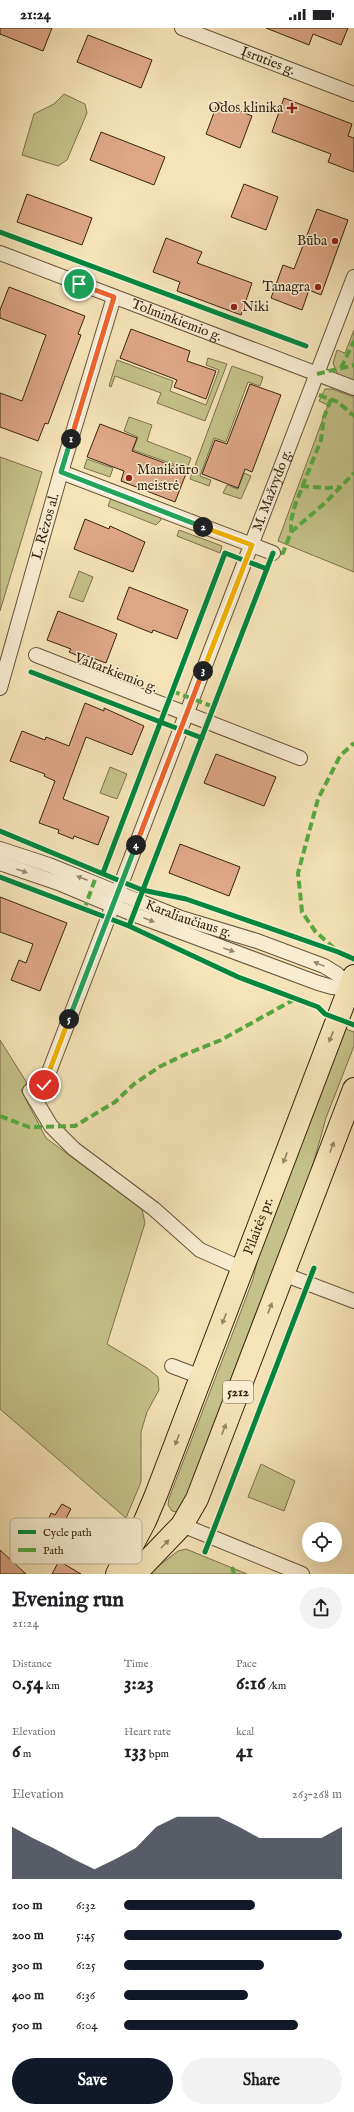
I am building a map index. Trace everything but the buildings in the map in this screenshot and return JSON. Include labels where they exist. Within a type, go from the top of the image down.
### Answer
[{"type":"main road","name":"Pilaitės pr.","points":[[142,1527],[163,1476],[353,984]]},
{"type":"main road","name":"5212","points":[[135,1574],[182,1525],[197,1499],[354,1089]]},
{"type":"main road","name":"Pilaitės pr.","points":[[163,1476],[160,1494],[162,1513],[182,1525]]},
{"type":"main road","name":"Pilaitės pr.","points":[[117,1574],[122,1564]]},
{"type":"street","name":"Įsruties g.","points":[[182,28],[215,34],[354,94]]},
{"type":"street","name":"Tolminkiemio g.","points":[[0,253],[354,388]]},
{"type":"street","name":"M. Mažvydo g.","points":[[44,1085],[354,277]]},
{"type":"street","name":"L. Rėzos al.","points":[[0,688],[61,472],[114,297]]},
{"type":"street","points":[[61,472],[273,554]]},
{"type":"street","name":"Valtarkiemio g.","points":[[36,655],[300,758]]},
{"type":"street","name":"Karaliaučiaus g.","points":[[0,849],[49,865],[115,900],[318,983],[332,987],[353,984]]},
{"type":"street","name":"Karaliaučiaus g.","points":[[0,863],[61,884],[115,900]]},
{"type":"street","points":[[30,1091],[51,1126],[74,1149],[154,1209],[200,1250],[242,1269]]},
{"type":"street","points":[[283,1274],[354,1301]]},
{"type":"street","points":[[172,1366],[201,1377]]},
{"type":"street","points":[[182,1525],[302,1574]]},
{"type":"shaded area","points":[[64,94],[85,104],[87,113],[67,160],[58,166],[22,155],[34,114],[54,104]]},
{"type":"shaded area","points":[[354,330],[354,381],[338,375],[333,363],[337,350],[345,353]]},
{"type":"shaded area","points":[[208,358],[227,364],[205,421],[157,403],[161,393],[115,376],[111,387],[109,386],[117,360],[173,381],[170,391],[206,405],[219,370],[206,365]]},
{"type":"shaded area","points":[[232,366],[263,377],[260,386],[248,382],[226,442],[214,438],[200,476],[211,480],[209,486],[190,479]]},
{"type":"shaded area","points":[[325,389],[332,389],[354,397],[354,572],[278,541],[328,405],[319,401]]},
{"type":"shaded area","points":[[129,417],[152,425],[147,441],[191,458],[187,469],[133,450],[138,437],[124,431]]},
{"type":"shaded area","points":[[0,457],[42,472],[0,611]]},
{"type":"shaded area","points":[[87,459],[113,468],[110,477],[84,468]]},
{"type":"shaded area","points":[[244,473],[251,476],[241,499],[223,493],[227,485],[238,489]]},
{"type":"shaded area","points":[[111,498],[161,517],[161,520],[156,525],[108,506]]},
{"type":"shaded area","points":[[179,530],[222,546],[220,553],[177,536]]},
{"type":"shaded area","points":[[79,571],[93,577],[83,602],[69,597]]},
{"type":"shaded area","points":[[110,767],[127,774],[117,799],[100,793]]},
{"type":"shaded area","points":[[343,1028],[354,1032],[354,1046],[326,1118],[305,1193],[198,1479],[177,1512],[172,1511],[168,1505],[169,1498],[253,1279],[258,1258]]},
{"type":"shaded area","points":[[0,1040],[27,1083],[21,1090],[46,1138],[142,1209],[145,1223],[107,1344],[147,1368],[158,1377],[159,1390],[147,1412],[141,1432],[141,1482],[126,1518],[0,1409]]},
{"type":"shaded area","points":[[261,1464],[295,1481],[284,1511],[248,1497]]},
{"type":"shaded area","points":[[186,1549],[247,1574],[148,1574],[178,1551]]},
{"type":"marked path","points":[[341,368],[354,341]]},
{"type":"marked path","points":[[317,374],[354,365]]},
{"type":"marked path","points":[[319,395],[338,402],[354,416]]},
{"type":"marked path","points":[[272,557],[273,553],[283,553],[291,532],[291,521],[295,505],[321,440],[324,417],[331,399]]},
{"type":"marked path","points":[[291,532],[326,502],[354,473]]},
{"type":"marked path","points":[[301,486],[328,488],[339,487]]},
{"type":"marked path","points":[[172,691],[214,707]]},
{"type":"marked path","points":[[334,948],[315,931],[302,912],[298,873],[318,799],[340,756],[354,743]]},
{"type":"marked path","points":[[84,910],[98,871]]},
{"type":"marked path","points":[[0,1116],[29,1127],[75,1126],[115,1102],[134,1084],[159,1067],[221,1040],[295,999]]},
{"type":"marked path","points":[[232,1567],[234,1574]]},
{"type":"cycle path","points":[[0,232],[306,346]]},
{"type":"cycle path","points":[[103,873],[225,553],[267,569]]},
{"type":"cycle path","points":[[129,926],[273,553]]},
{"type":"cycle path","points":[[31,672],[202,738]]},
{"type":"cycle path","points":[[0,831],[142,890],[186,899],[338,952],[354,959]]},
{"type":"cycle path","points":[[0,877],[129,926],[238,977],[318,1007],[325,1014],[354,1025]]},
{"type":"cycle path","points":[[205,1552],[314,1268]]},
{"type":"place","name":"Odos klinika","points":[[292,108]]},
{"type":"place","name":"Būba","points":[[335,241]]},
{"type":"place","name":"Tanagra","points":[[318,287]]},
{"type":"place","name":"Niki","points":[[234,307]]},
{"type":"place","name":"Manikiūro meistrė","points":[[129,478]]},
{"type":"route","points":[[44,1085],[252,545],[61,472],[114,297],[79,284]]}]
